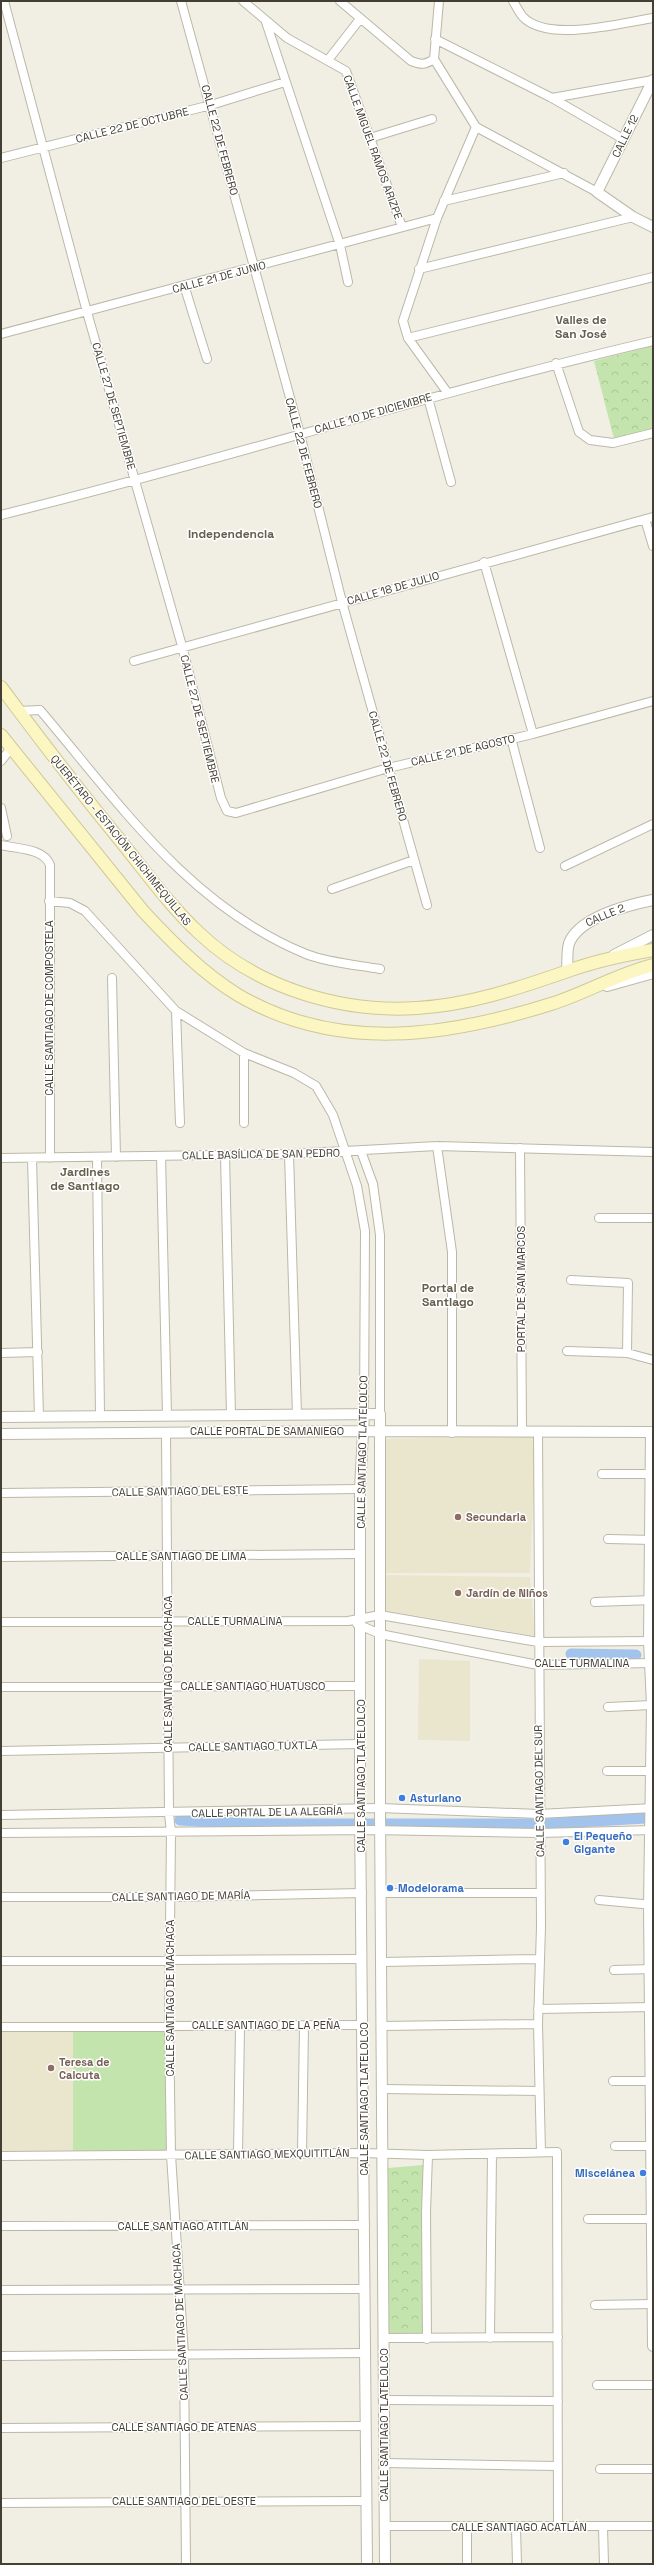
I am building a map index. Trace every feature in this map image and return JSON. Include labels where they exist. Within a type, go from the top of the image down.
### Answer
[{"type":"main road","name":"QUERÉTARO - ESTACIÓN CHICHIMEQUILLAS","points":[[1,687],[57,762],[179,914],[220,951],[270,981],[305,995],[350,1005],[378,1008],[417,1008],[494,995],[547,980],[567,971],[606,959],[653,950]]},
{"type":"main road","points":[[1,735],[143,910],[168,938],[214,978],[237,994],[291,1020],[344,1033],[409,1034],[502,1017],[580,994],[616,976],[653,965]]},
{"type":"street","name":"CALLE 27 DE SEPTIEMBRE","points":[[4,1],[87,312],[182,646],[221,798],[227,810]]},
{"type":"street","name":"CALLE 22 DE FEBRERO","points":[[182,1],[300,434],[342,602],[427,905]]},
{"type":"street","name":"CALLE MIGUEL RAMOS ARIZPE","points":[[243,1],[266,22],[302,48],[328,60],[346,71],[402,227]]},
{"type":"street","points":[[340,1],[412,61],[426,64],[434,59]]},
{"type":"street","points":[[513,1],[524,17],[542,26],[563,31],[653,18]]},
{"type":"street","points":[[437,3],[434,59],[476,127],[564,173],[597,192],[633,217],[653,227]]},
{"type":"street","points":[[328,60],[360,19]]},
{"type":"street","points":[[266,22],[340,245],[348,282]]},
{"type":"street","points":[[434,39],[552,98],[623,139]]},
{"type":"street","points":[[552,98],[653,80]]},
{"type":"street","name":"CALLE 12","points":[[597,192],[653,80]]},
{"type":"street","name":"CALLE 22 DE OCTUBRE","points":[[1,158],[211,105],[285,82]]},
{"type":"street","points":[[370,138],[432,120]]},
{"type":"street","points":[[447,392],[408,338],[403,321],[437,218],[476,127]]},
{"type":"street","points":[[444,202],[564,173]]},
{"type":"street","points":[[419,269],[633,217]]},
{"type":"street","name":"CALLE 21 DE JUNIO","points":[[1,334],[254,268],[437,218]]},
{"type":"street","points":[[408,338],[653,277]]},
{"type":"street","points":[[184,286],[207,359]]},
{"type":"street","name":"CALLE 10 DE DICIEMBRE","points":[[1,515],[136,482],[447,392],[556,363],[653,341]]},
{"type":"street","points":[[556,363],[579,432],[590,440],[613,443],[653,433]]},
{"type":"street","points":[[428,398],[451,482]]},
{"type":"street","points":[[649,518],[653,546]]},
{"type":"street","name":"CALLE 18 DE JULIO","points":[[134,661],[182,646],[484,562],[649,518]]},
{"type":"street","points":[[484,562],[532,734]]},
{"type":"street","name":"CALLE 21 DE AGOSTO","points":[[227,810],[236,813],[388,768],[532,734],[653,701]]},
{"type":"street","points":[[19,711],[40,710],[164,857],[222,908],[274,938],[308,954],[380,970]]},
{"type":"street","points":[[511,738],[540,848]]},
{"type":"street","points":[[1,761],[11,748]]},
{"type":"street","points":[[1,808],[7,836]]},
{"type":"street","points":[[565,866],[653,824]]},
{"type":"street","name":"CALLE SANTIAGO DE COMPOSTELA","points":[[1,845],[42,854],[48,859],[50,865],[50,1158]]},
{"type":"street","points":[[332,889],[414,860]]},
{"type":"street","name":"CALLE 2","points":[[567,971],[569,942],[580,926],[629,905],[653,900]]},
{"type":"street","name":"CALLE SANTIAGO TLATELOLCO","points":[[49,901],[70,903],[85,911],[176,1011],[244,1053],[294,1072],[316,1086],[333,1115],[357,1186],[365,1231],[364,1430],[360,1489],[360,1810],[362,1893],[367,2564]]},
{"type":"street","points":[[606,959],[653,935]]},
{"type":"street","points":[[580,994],[653,973]]},
{"type":"street","points":[[112,978],[116,1157]]},
{"type":"street","points":[[176,1011],[180,1123]]},
{"type":"street","points":[[244,1053],[244,1123]]},
{"type":"street","points":[[437,1146],[452,1252],[452,1432]]},
{"type":"street","name":"CALLE BASÍLICA DE SAN PEDRO","points":[[1,1158],[289,1154],[437,1146],[653,1152]]},
{"type":"street","name":"PORTAL DE SAN MARCOS","points":[[520,1148],[522,1430]]},
{"type":"street","name":"CALLE SANTIAGO TLATELOLCO","points":[[361,1151],[373,1184],[380,1235],[380,1808],[385,2564]]},
{"type":"street","points":[[289,1154],[297,1415]]},
{"type":"street","points":[[225,1155],[230,1415]]},
{"type":"street","points":[[161,1156],[168,1415]]},
{"type":"street","points":[[98,1157],[100,1416]]},
{"type":"street","points":[[32,1158],[39,1417]]},
{"type":"street","points":[[599,1218],[653,1218]]},
{"type":"street","points":[[571,1280],[628,1283],[627,1353]]},
{"type":"street","points":[[567,1351],[627,1353],[653,1360]]},
{"type":"street","points":[[1,1353],[38,1352]]},
{"type":"street","name":"CALLE PORTAL DE SAMANIEGO","points":[[1,1417],[380,1414]]},
{"type":"street","name":"CALLE PORTAL DE SAMANIEGO","points":[[1,1434],[364,1430],[381,1432],[538,1430],[652,1432]]},
{"type":"street","name":"CALLE SANTIAGO DEL SUR","points":[[538,1430],[538,1665],[541,1893],[538,2009],[540,2152]]},
{"type":"street","name":"CALLE SANTIAGO DE MACHACA","points":[[166,1432],[168,1747],[169,1814],[171,1832],[169,2025],[171,2155],[184,2355],[186,2564]]},
{"type":"street","points":[[652,1432],[651,2007],[653,2346]]},
{"type":"street","points":[[602,1474],[652,1474]]},
{"type":"street","name":"CALLE SANTIAGO DEL ESTE","points":[[1,1493],[360,1489]]},
{"type":"street","points":[[608,1540],[651,1540]]},
{"type":"street","name":"CALLE SANTIAGO DE LIMA","points":[[1,1557],[360,1554]]},
{"type":"street","points":[[596,1602],[652,1600]]},
{"type":"street","name":"CALLE TURMALINA","points":[[1,1622],[361,1622],[380,1615],[538,1642],[651,1641]]},
{"type":"street","name":"CALLE TURMALINA","points":[[361,1622],[380,1634],[538,1665],[652,1663]]},
{"type":"street","name":"CALLE SANTIAGO HUATUSCO","points":[[1,1687],[360,1686]]},
{"type":"street","points":[[608,1707],[652,1705]]},
{"type":"street","name":"CALLE SANTIAGO TUXTLA","points":[[1,1751],[361,1744]]},
{"type":"street","points":[[607,1772],[652,1771]]},
{"type":"street","name":"CALLE PORTAL DE LA ALEGRÍA","points":[[1,1815],[169,1814],[360,1810],[380,1808],[539,1814],[651,1809]]},
{"type":"street","name":"CALLE PORTAL DE LA ALEGRÍA","points":[[1,1833],[381,1831],[540,1833],[651,1831]]},
{"type":"street","name":"CALLE SANTIAGO DE MARÍA","points":[[1,1897],[171,1897],[362,1893]]},
{"type":"street","points":[[381,1894],[541,1893]]},
{"type":"street","points":[[600,1900],[651,1905]]},
{"type":"street","points":[[1,1961],[362,1959]]},
{"type":"street","points":[[382,1962],[539,1959]]},
{"type":"street","points":[[614,1970],[651,1969]]},
{"type":"street","points":[[538,2009],[651,2007]]},
{"type":"street","points":[[382,2026],[538,2024]]},
{"type":"street","name":"CALLE SANTIAGO DE LA PEÑA","points":[[1,2028],[169,2025],[240,2027],[363,2025]]},
{"type":"street","points":[[302,2154],[304,2026]]},
{"type":"street","points":[[238,2154],[240,2027]]},
{"type":"street","points":[[613,2081],[652,2082]]},
{"type":"street","points":[[382,2089],[539,2091]]},
{"type":"street","points":[[615,2146],[652,2147]]},
{"type":"street","name":"CALLE SANTIAGO MEXQUITITLÁN","points":[[1,2156],[364,2153],[428,2155],[557,2152],[558,2337]]},
{"type":"street","points":[[490,2338],[492,2154]]},
{"type":"street","points":[[427,2339],[426,2212],[428,2155]]},
{"type":"street","points":[[588,2219],[652,2219]]},
{"type":"street","name":"CALLE SANTIAGO ATITLÁN","points":[[1,2226],[365,2226]]},
{"type":"street","points":[[1,2290],[365,2289]]},
{"type":"street","points":[[595,2305],[653,2304]]},
{"type":"street","points":[[384,2338],[427,2339],[558,2337],[558,2527]]},
{"type":"street","points":[[1,2356],[366,2354]]},
{"type":"street","points":[[597,2385],[653,2385]]},
{"type":"street","points":[[384,2400],[558,2401]]},
{"type":"street","name":"CALLE SANTIAGO DE ATENAS","points":[[1,2428],[366,2426]]},
{"type":"street","points":[[385,2463],[558,2466]]},
{"type":"street","points":[[600,2469],[653,2469]]},
{"type":"street","name":"CALLE SANTIAGO DEL OESTE","points":[[1,2503],[367,2501]]},
{"type":"street","name":"CALLE SANTIAGO ACATLÁN","points":[[385,2526],[467,2528],[653,2526]]},
{"type":"street","points":[[516,2527],[517,2564]]},
{"type":"street","points":[[603,2527],[604,2564]]},
{"type":"street","points":[[467,2528],[467,2564]]},
{"type":"shaded area","name":"Secundaria","points":[[534,1435],[535,1461],[530,1573],[383,1573],[385,1439]]},
{"type":"shaded area","name":"Jardín de Niños","points":[[385,1575],[530,1577],[535,1636],[383,1610]]},
{"type":"shaded area","points":[[419,1659],[470,1661],[470,1741],[418,1740]]},
{"type":"shaded area","name":"Teresa de Calcuta","points":[[1,2032],[73,2032],[73,2153],[1,2155]]},
{"type":"green space","points":[[653,346],[653,429],[614,439],[594,361]]},
{"type":"green space","points":[[73,2032],[166,2032],[166,2151],[73,2153]]},
{"type":"green space","points":[[423,2165],[426,2338],[388,2334],[388,2168]]},
{"type":"waterway","points":[[571,1654],[636,1655]]},
{"type":"waterway","points":[[543,1824],[646,1818]]},
{"type":"waterway","points":[[180,1820],[248,1824],[531,1824]]},
{"type":"place","name":"Secundaria","points":[[458,1517]]},
{"type":"place","name":"Jardín de Niños","points":[[458,1593]]},
{"type":"place","name":"Asturiano","points":[[402,1798]]},
{"type":"place","name":"El Pequeño Gigante","points":[[566,1842]]},
{"type":"place","name":"Modelorama","points":[[390,1888]]},
{"type":"place","name":"Teresa de Calcuta","points":[[51,2068]]},
{"type":"place","name":"Miscelánea","points":[[643,2173]]},
{"type":"district","name":"Valles de San José","points":[[581,327]]},
{"type":"district","name":"Independencia","points":[[231,534]]},
{"type":"district","name":"Jardines de Santiago","points":[[85,1179]]},
{"type":"district","name":"Portal de Santiago","points":[[448,1295]]}]
